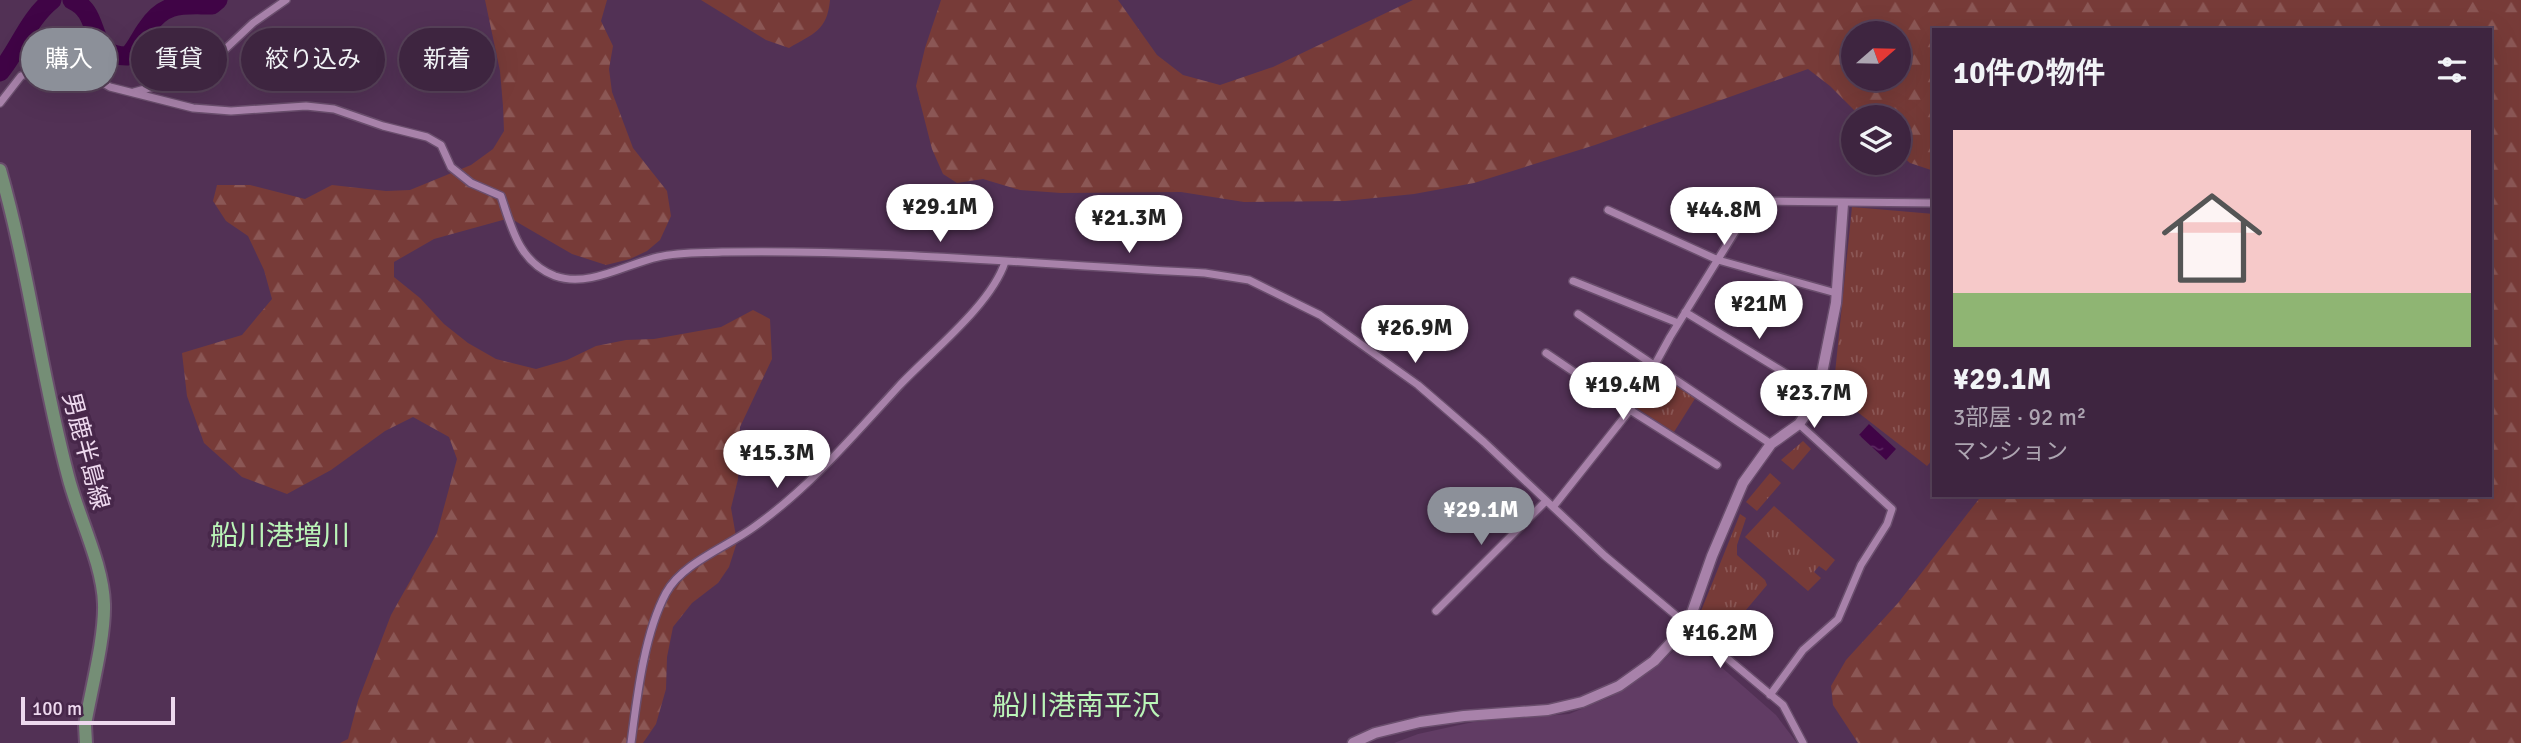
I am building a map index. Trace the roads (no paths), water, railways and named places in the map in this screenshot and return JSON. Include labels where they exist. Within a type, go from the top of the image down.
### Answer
[{"type":"main road","name":"男鹿半島線","points":[[0,170],[35,317],[44,373],[68,478],[92,548],[104,603],[85,725],[86,743]]},
{"type":"street","points":[[130,93],[202,71],[253,23],[286,0]]},
{"type":"street","points":[[0,103],[21,76],[49,65],[60,64],[78,68],[110,87],[193,108],[231,111],[306,106],[334,109],[383,126],[427,136],[441,145],[451,167],[471,183],[501,196],[517,244],[538,267],[557,276],[596,277],[659,257],[689,253],[776,251],[1205,273],[1249,280],[1320,315],[1390,363],[1484,442],[1605,556],[1783,705],[1803,743]]},
{"type":"street","points":[[1553,507],[1630,410],[1678,323],[1754,201],[1932,203]]},
{"type":"street","points":[[1353,743],[1375,733],[1420,722],[1548,710],[1581,702],[1619,686],[1654,661],[1688,624],[1712,556],[1743,483],[1771,444],[1799,424],[1818,393],[1836,293],[1843,204]]},
{"type":"street","points":[[1608,210],[1718,260],[1836,293]]},
{"type":"street","points":[[631,743],[638,686],[653,628],[666,592],[687,568],[756,526],[794,494],[870,420],[898,387],[974,309],[1000,278],[1005,262]]},
{"type":"street","points":[[1573,281],[1678,323]]},
{"type":"street","points":[[1685,313],[1818,393]]},
{"type":"street","points":[[1578,314],[1771,444]]},
{"type":"street","points":[[1546,353],[1717,465]]},
{"type":"street","points":[[1770,695],[1802,650],[1838,619],[1861,565],[1887,524],[1892,509],[1799,424]]},
{"type":"street","points":[[1436,611],[1546,501]]},
{"type":"water","points":[[1869,424],[1896,449],[1886,460],[1859,435]]},
{"type":"waterway","points":[[0,72],[36,16],[52,0]]},
{"type":"waterway","points":[[72,0],[82,6],[106,50],[128,56],[161,13],[175,6],[212,5],[218,0]]},
{"type":"district","name":"船川港増川","points":[[280,536]]},
{"type":"district","name":"船川港南平沢","points":[[1076,706]]}]
